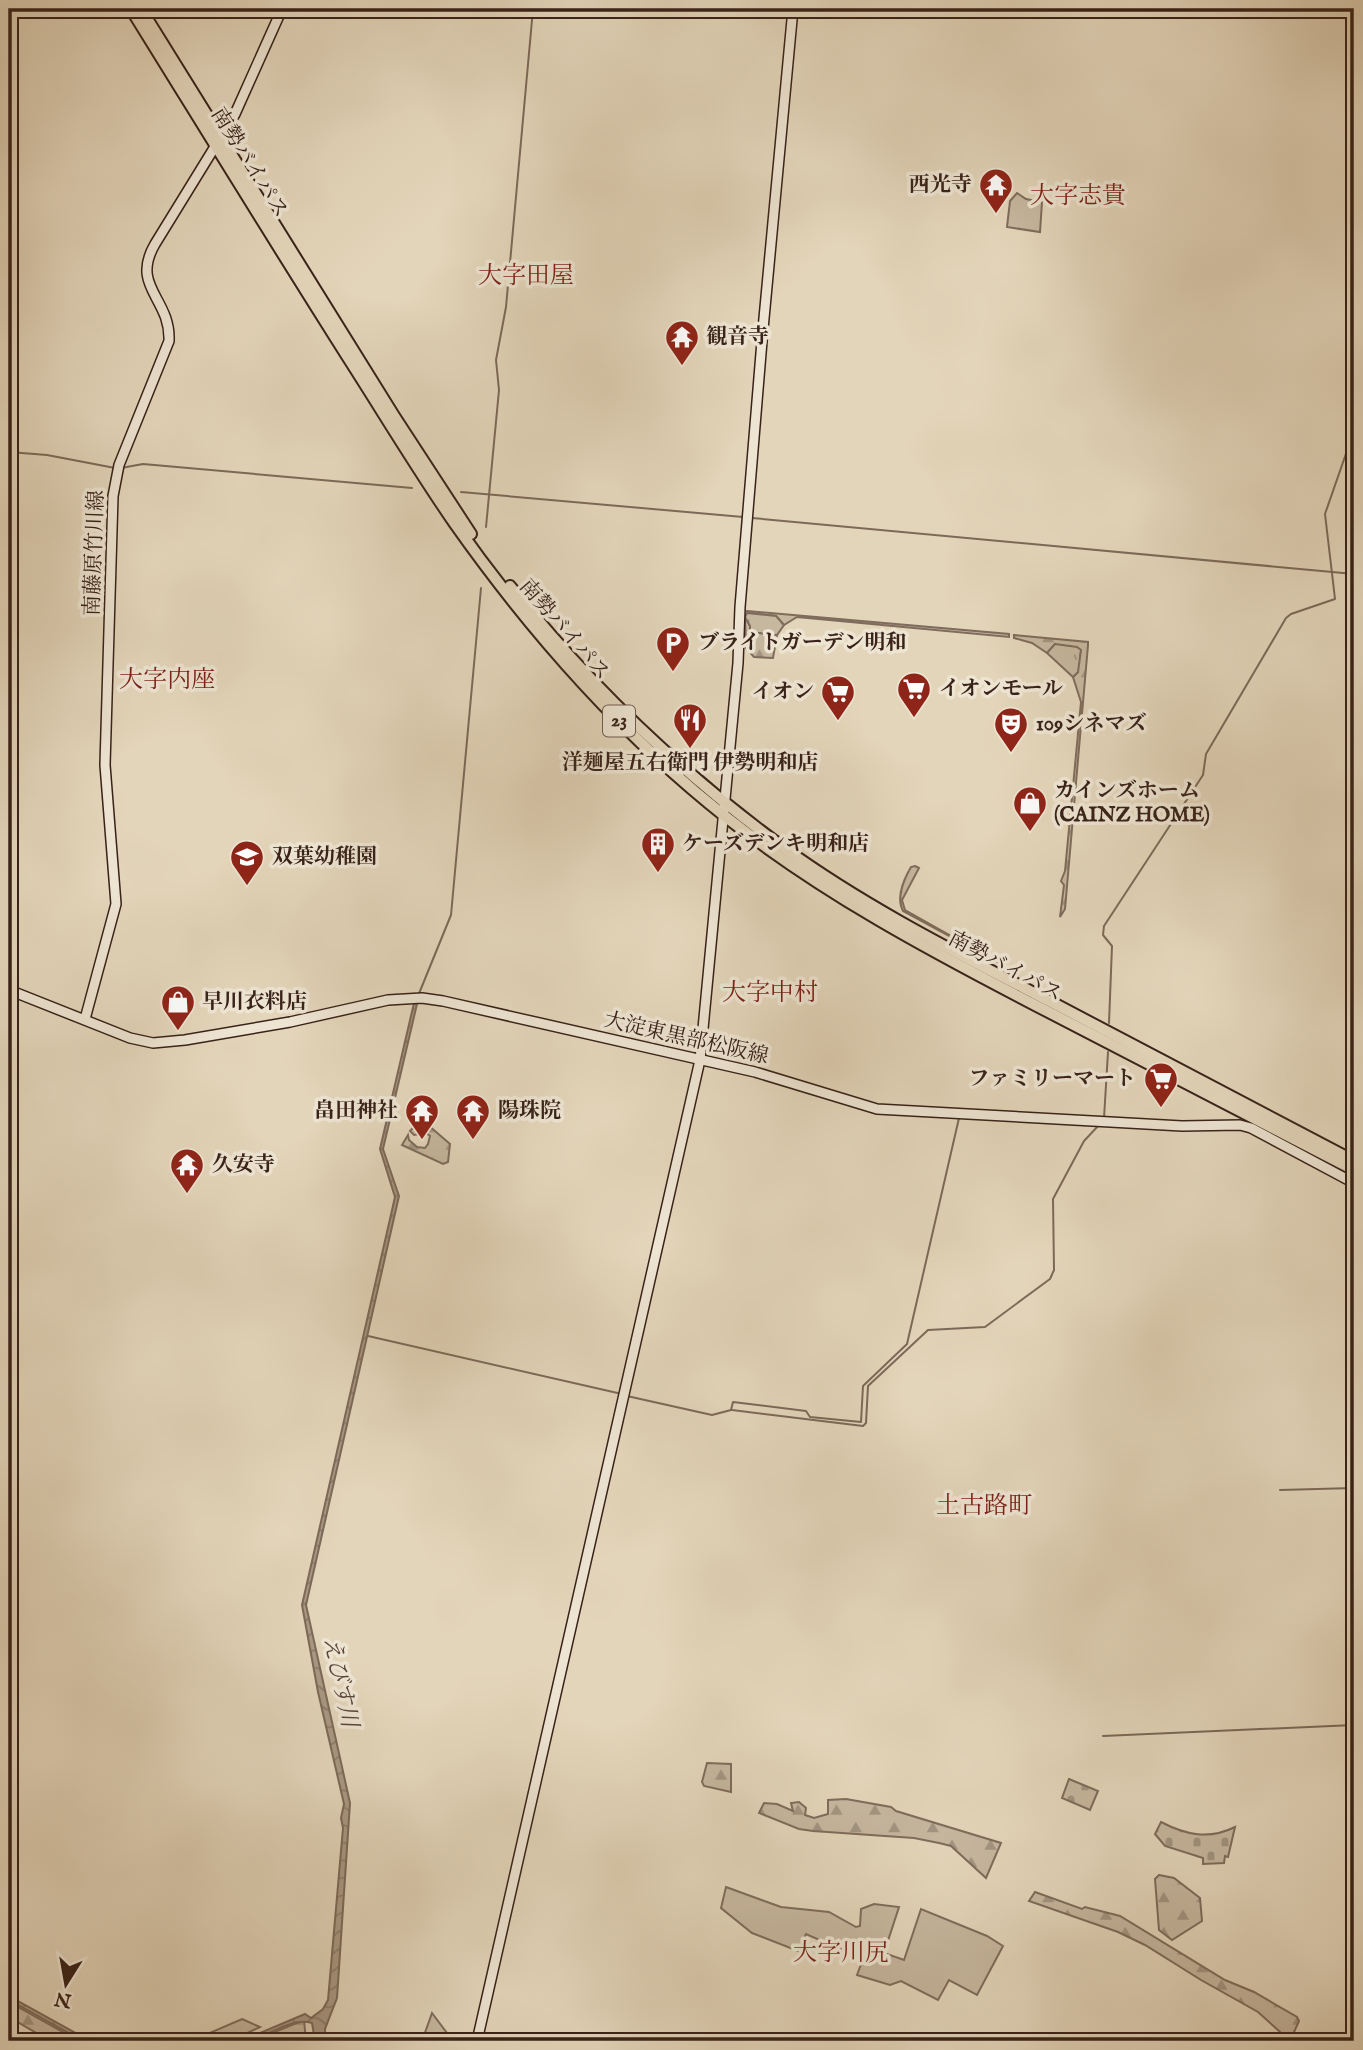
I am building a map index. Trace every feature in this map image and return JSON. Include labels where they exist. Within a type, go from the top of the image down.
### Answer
[{"type":"highway","name":"南勢バイパス","points":[[131,9],[454,509],[504,579],[552,638],[609,699],[724,801],[801,860],[893,917],[1354,1161]]},
{"type":"highway","name":"南勢バイパス","points":[[141,9],[218,141],[424,477],[502,588],[546,642],[604,706],[656,757],[722,814],[808,877],[891,929],[1354,1170]]},
{"type":"main road","name":"南藤原竹川線","points":[[85,1019],[116,905],[106,765],[113,496],[119,468],[169,341],[165,311],[149,286],[146,275],[149,254],[247,90],[282,9]]},
{"type":"main road","points":[[477,2041],[700,1060],[738,663],[748,518],[793,9]]},
{"type":"main road","name":"大淀東黒部松阪線","points":[[9,990],[130,1038],[153,1043],[290,1022],[388,1000],[422,998],[755,1072],[877,1109],[1182,1126],[1240,1125],[1251,1128],[1354,1183]]},
{"type":"green space","points":[[1017,193],[1026,199],[1042,202],[1040,232],[1007,227],[1010,201]]},
{"type":"green space","points":[[747,611],[1009,634],[1009,637],[797,617],[784,625],[776,616]]},
{"type":"green space","points":[[747,613],[776,616],[784,625],[777,635],[750,632],[745,617]]},
{"type":"green space","points":[[745,617],[750,632],[777,635],[773,658],[754,657],[746,648]]},
{"type":"green space","points":[[1014,635],[1088,642],[1065,909],[1060,917],[1064,885],[1061,881],[1065,871],[1081,702],[1073,677],[1078,672],[1055,644],[1047,653],[1032,643],[1014,638]]},
{"type":"green space","points":[[1055,644],[1081,650],[1078,672],[1073,677],[1047,653]]},
{"type":"green space","points":[[911,867],[919,868],[902,900],[905,910],[1003,965],[903,911],[900,900],[902,889]]},
{"type":"green space","points":[[421,1119],[450,1144],[448,1162],[443,1164],[402,1145],[408,1135],[409,1140],[417,1147],[425,1148],[428,1144],[430,1136],[426,1133],[414,1135],[410,1131]]},
{"type":"green space","points":[[707,1763],[731,1764],[731,1792],[704,1786],[702,1782]]},
{"type":"green space","points":[[1069,1779],[1098,1791],[1090,1810],[1062,1798]]},
{"type":"green space","points":[[846,1799],[891,1807],[896,1811],[1001,1843],[986,1878],[951,1846],[914,1838],[799,1829],[759,1813],[764,1803],[777,1804],[793,1811],[791,1803],[799,1802],[806,1808],[805,1815],[814,1818],[828,1814],[828,1800]]},
{"type":"green space","points":[[1161,1822],[1189,1833],[1207,1835],[1235,1827],[1228,1857],[1225,1856],[1224,1863],[1203,1864],[1203,1858],[1165,1846],[1155,1834]]},
{"type":"green space","points":[[1159,1875],[1174,1878],[1200,1898],[1202,1921],[1172,1940],[1159,1930],[1155,1879]]},
{"type":"green space","points":[[726,1887],[781,1907],[829,1912],[856,1927],[860,1926],[861,1909],[874,1904],[899,1907],[884,1953],[904,1960],[921,1909],[987,1936],[1003,1946],[977,1995],[949,1980],[938,2000],[901,1981],[890,1985],[857,1975],[863,1959],[806,1934],[798,1951],[752,1933],[721,1908]]},
{"type":"green space","points":[[1035,1892],[1082,1909],[1085,1907],[1120,1916],[1225,1980],[1254,1992],[1297,2017],[1299,2021],[1290,2041],[1258,2012],[1145,1945],[1118,1932],[1029,1901]]},
{"type":"green space","points":[[9,2002],[79,2041],[50,2041],[9,2017]]},
{"type":"green space","points":[[432,2013],[453,2041],[422,2041]]},
{"type":"green space","points":[[242,2019],[260,2027],[230,2041],[208,2041],[205,2035]]},
{"type":"green space","points":[[304,2020],[306,2041],[253,2041]]},
{"type":"water","points":[[414,1003],[417,1004],[383,1149],[399,1196],[306,1605],[350,1803],[337,1998],[325,2029],[325,2041],[315,2041],[312,2023],[303,2022],[241,2041],[305,2014],[311,2018],[323,2009],[328,2000],[344,1804],[318,1692],[302,1605],[395,1197],[380,1149]]},
{"type":"water","points":[[9,1996],[90,2041],[83,2041],[9,2000]]},
{"type":"waterway","points":[[486,527],[499,390],[496,360],[506,307],[533,9]]},
{"type":"waterway","points":[[1109,1023],[1112,946],[1103,935],[1104,926],[1203,775],[1206,754],[1286,618],[1335,599],[1325,514],[1349,445],[1354,438]]},
{"type":"waterway","points":[[9,452],[47,455],[115,468]]},
{"type":"waterway","points":[[121,468],[143,464],[412,488]]},
{"type":"waterway","points":[[461,492],[743,517]]},
{"type":"waterway","points":[[752,518],[1354,574]]},
{"type":"waterway","points":[[418,996],[451,915],[481,588]]},
{"type":"waterway","points":[[1104,1118],[1108,1052]]},
{"type":"waterway","points":[[627,1396],[712,1415],[731,1410],[733,1402],[806,1411],[810,1417],[861,1422],[863,1386],[907,1344],[959,1118]]},
{"type":"waterway","points":[[732,1410],[863,1426],[866,1423],[868,1386],[928,1330],[985,1327],[1050,1279],[1054,1270],[1053,1199],[1084,1141],[1099,1125]]},
{"type":"waterway","points":[[368,1336],[622,1394]]},
{"type":"waterway","points":[[1280,1490],[1354,1488]]},
{"type":"waterway","points":[[1103,1736],[1354,1725]]},
{"type":"place","name":"西光寺","points":[[996,215]]},
{"type":"place","name":"観音寺","points":[[682,367]]},
{"type":"place","name":"ブライトガーデン明和","points":[[673,673]]},
{"type":"place","name":"イオンモール","points":[[914,719]]},
{"type":"place","name":"イオン","points":[[838,722]]},
{"type":"place","name":"洋麺屋五右衛門 伊勢明和店","points":[[690,750]]},
{"type":"place","name":"109シネマズ","points":[[1011,754]]},
{"type":"place","name":"カインズホーム (CAINZ HOME)","points":[[1030,833]]},
{"type":"place","name":"ケーズデンキ明和店","points":[[658,874]]},
{"type":"place","name":"双葉幼稚園","points":[[247,887]]},
{"type":"place","name":"早川衣料店","points":[[178,1032]]},
{"type":"place","name":"ファミリーマート","points":[[1161,1109]]},
{"type":"place","name":"畠田神社","points":[[422,1141]]},
{"type":"place","name":"陽珠院","points":[[473,1141]]},
{"type":"place","name":"久安寺","points":[[187,1195]]},
{"type":"district","name":"大字志貴","points":[[1078,196]]},
{"type":"district","name":"大字田屋","points":[[526,276]]},
{"type":"district","name":"大字内座","points":[[167,680]]},
{"type":"district","name":"大字中村","points":[[770,993]]},
{"type":"district","name":"土古路町","points":[[984,1506]]},
{"type":"district","name":"大字川尻","points":[[841,1953]]},
{"type":"water label","name":"えびす川","points":[[340,1682]]}]
